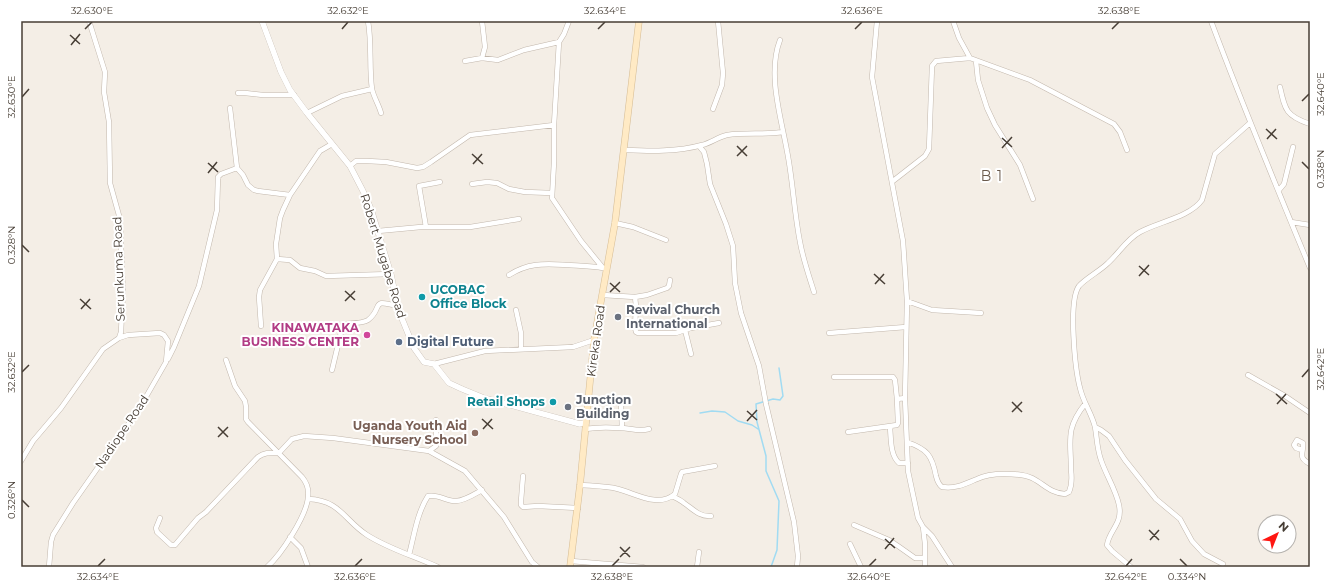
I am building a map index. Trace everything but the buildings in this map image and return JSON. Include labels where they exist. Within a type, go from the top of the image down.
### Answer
[{"type":"main road","name":"Kireka Road","points":[[570,564],[578,508],[594,340],[605,270],[615,223],[638,22]]},
{"type":"street","name":"Serunkuma Road","points":[[21,461],[33,441],[61,408],[103,349],[119,338],[122,324],[123,292],[120,219],[110,183],[109,122],[104,92],[105,72],[89,21]]},
{"type":"street","name":"Robert Mugabe Road","points":[[262,21],[281,72],[294,95],[350,166],[371,209],[391,274],[397,306],[414,348],[424,362],[434,364],[449,383],[484,398],[586,426]]},
{"type":"street","points":[[368,21],[371,35],[370,62],[372,89],[381,113]]},
{"type":"street","points":[[482,21],[485,46],[482,58]]},
{"type":"street","points":[[569,21],[564,34],[558,42],[552,198],[581,241],[605,270]]},
{"type":"street","points":[[713,109],[722,85],[723,74],[718,21]]},
{"type":"street","points":[[876,21],[872,78],[893,181],[903,241],[907,301],[905,398],[908,463],[910,485],[917,514],[923,527],[925,567]]},
{"type":"street","points":[[953,21],[959,38],[970,58]]},
{"type":"street","points":[[1211,21],[1250,123],[1310,268]]},
{"type":"street","points":[[780,40],[775,58],[776,88],[783,132],[788,152],[800,242],[814,292]]},
{"type":"street","points":[[465,62],[482,58],[498,60],[524,50],[558,42]]},
{"type":"street","points":[[893,181],[925,156],[929,149],[933,64],[936,61],[970,58],[1030,80],[1108,120],[1117,127],[1127,150]]},
{"type":"street","points":[[976,61],[978,80],[987,108],[995,125],[1016,155],[1033,200]]},
{"type":"street","points":[[1280,87],[1287,111],[1300,120],[1310,124]]},
{"type":"street","points":[[307,113],[342,96],[372,89]]},
{"type":"street","points":[[238,93],[263,96],[294,95]]},
{"type":"street","points":[[230,108],[237,168],[243,175],[248,185],[254,190],[290,195]]},
{"type":"street","points":[[1132,567],[1112,551],[1107,545],[1118,524],[1120,506],[1100,458],[1096,443],[1095,427],[1085,404],[1077,374],[1074,344],[1075,300],[1077,290],[1085,281],[1107,264],[1135,235],[1179,216],[1200,203],[1215,154],[1250,123]]},
{"type":"street","points":[[350,166],[356,161],[367,161],[386,162],[417,168],[423,167],[470,135],[554,125]]},
{"type":"street","points":[[624,150],[652,151],[699,146],[719,138],[745,133],[783,132]]},
{"type":"street","points":[[261,326],[260,290],[277,259],[276,244],[280,218],[290,195],[320,151],[332,144]]},
{"type":"street","points":[[699,146],[704,152],[710,184],[733,246],[735,283],[740,306],[759,366],[766,404],[794,522],[798,556],[797,567]]},
{"type":"street","points":[[1279,190],[1284,184],[1294,147]]},
{"type":"street","points":[[166,362],[174,347],[199,286],[217,210],[218,177],[221,174],[237,168]]},
{"type":"street","points":[[426,227],[419,186],[440,182]]},
{"type":"street","points":[[472,184],[487,182],[497,183],[509,189],[525,192],[552,193]]},
{"type":"street","points":[[378,231],[426,227],[470,227],[519,219]]},
{"type":"street","points":[[1291,222],[1310,225]]},
{"type":"street","points":[[615,223],[633,227],[666,240]]},
{"type":"street","points":[[277,259],[290,260],[300,268],[315,271],[326,276],[391,274]]},
{"type":"street","points":[[509,275],[522,268],[540,264],[590,266],[605,270]]},
{"type":"street","points":[[602,295],[635,297],[647,295],[667,288],[670,280]]},
{"type":"street","points":[[635,297],[636,332],[676,333],[691,328],[718,323]]},
{"type":"street","points":[[907,301],[932,310],[981,313]]},
{"type":"street","points":[[332,370],[343,324],[368,320],[379,304],[383,302],[397,306]]},
{"type":"street","points":[[516,310],[521,333],[521,349]]},
{"type":"street","points":[[829,333],[906,327]]},
{"type":"street","points":[[685,330],[691,354]]},
{"type":"street","name":"Nadiope Road","points":[[49,567],[51,542],[60,523],[139,409],[166,362],[168,340],[164,335],[160,333],[128,335],[119,338]]},
{"type":"street","points":[[434,364],[485,351],[573,347],[594,340]]},
{"type":"street","points":[[226,360],[235,386],[245,401],[246,419],[305,481],[308,499],[301,516],[290,537],[278,555],[267,567]]},
{"type":"street","points":[[1248,376],[1285,396],[1310,413]]},
{"type":"street","points":[[834,377],[893,377],[895,380],[898,423],[896,426],[848,432]]},
{"type":"street","points":[[897,399],[905,398]]},
{"type":"street","points":[[622,428],[621,406],[624,401]]},
{"type":"street","points":[[907,442],[921,447],[929,454],[938,482],[942,487],[952,488],[961,486],[977,479],[993,475],[1018,475],[1030,478],[1048,490],[1065,494],[1069,492],[1072,481],[1070,442],[1071,427],[1074,419],[1085,404]]},
{"type":"street","points":[[429,451],[436,446],[436,420]]},
{"type":"street","points":[[586,426],[622,428],[636,431],[649,429]]},
{"type":"street","points":[[890,427],[892,445],[896,458],[899,463],[908,463]]},
{"type":"street","points":[[1095,427],[1109,436],[1125,460],[1156,499],[1180,519],[1192,541],[1204,554],[1223,564]]},
{"type":"street","points":[[160,518],[156,528],[157,532],[171,546],[175,545],[198,518],[206,512],[262,454],[279,453],[292,439],[304,436],[333,438],[429,451],[465,471],[504,518],[532,562],[538,567]]},
{"type":"street","points":[[1302,450],[1301,455],[1303,459],[1310,464]]},
{"type":"street","points":[[580,485],[617,489],[653,500],[669,498],[675,494],[682,472],[715,466]]},
{"type":"street","points":[[524,476],[521,502],[523,507],[538,506],[578,508]]},
{"type":"street","points":[[409,555],[425,501],[428,496],[433,495],[456,501],[482,490]]},
{"type":"street","points":[[672,496],[684,502],[696,512],[706,517],[711,516]]},
{"type":"street","points":[[308,499],[318,499],[329,502],[366,534],[392,549],[438,567]]},
{"type":"street","points":[[854,525],[889,540],[915,558],[925,558]]},
{"type":"street","points":[[923,527],[932,536],[952,567]]},
{"type":"street","points":[[290,537],[301,548],[308,567]]},
{"type":"street","points":[[850,544],[861,567]]},
{"type":"street","points":[[697,567],[699,552]]},
{"type":"street","points":[[570,564],[643,567]]},
{"type":"waterway","points":[[771,567],[777,550],[779,501],[766,471],[766,456],[757,422],[756,404],[773,399],[780,400],[783,396],[779,368]]},
{"type":"waterway","points":[[700,413],[712,411],[725,412],[738,421],[752,425],[758,429]]},
{"type":"place","name":"UCOBAC Office Block","points":[[422,297]]},
{"type":"place","name":"Revival Church International","points":[[618,317]]},
{"type":"place","name":"KINAWATAKA BUSINESS CENTER","points":[[367,335]]},
{"type":"place","name":"Digital Future","points":[[399,342]]},
{"type":"place","name":"Retail Shops","points":[[553,402]]},
{"type":"place","name":"Junction Building","points":[[568,407]]},
{"type":"place","name":"Uganda Youth Aid Nursery School","points":[[475,433]]},
{"type":"district","name":"B 1","points":[[992,176]]}]
